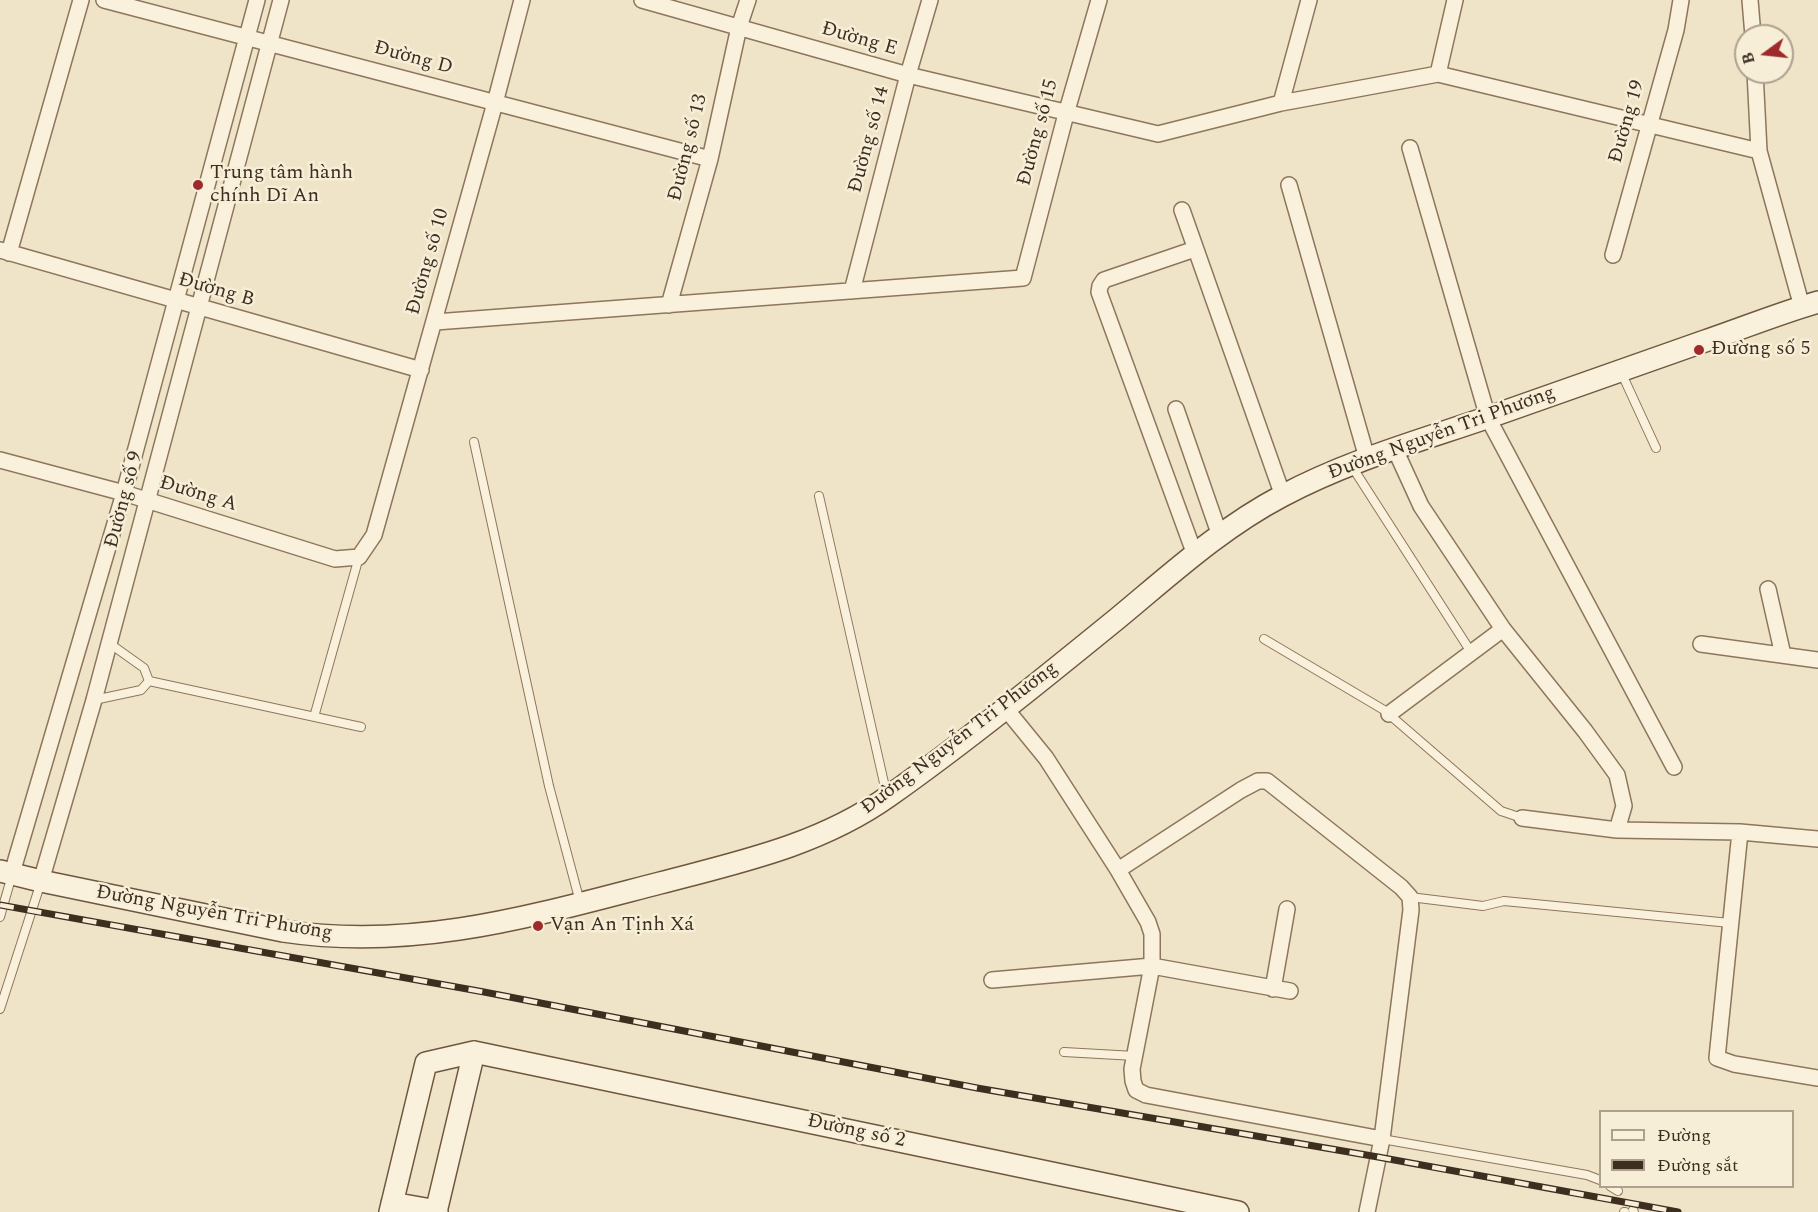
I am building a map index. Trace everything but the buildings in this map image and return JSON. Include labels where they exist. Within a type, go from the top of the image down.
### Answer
[{"type":"main road","name":"Đường Nguyễn Tri Phương","points":[[6,872],[283,931],[338,938],[391,937],[441,932],[513,920],[785,849],[835,828],[887,798],[1006,709],[1195,555],[1220,536],[1283,496],[1394,447],[1488,418],[1810,304]]},
{"type":"main road","points":[[474,1052],[436,1211],[391,1207],[426,1063],[474,1052]]},
{"type":"main road","name":"Đường số 2","points":[[474,1052],[1238,1212]]},
{"type":"street","points":[[4,251],[81,0]]},
{"type":"street","name":"Đường D","points":[[104,0],[710,159]]},
{"type":"street","name":"Đường số 9","points":[[6,872],[124,493],[257,0]]},
{"type":"street","name":"Đường số 9","points":[[41,881],[94,699],[281,0]]},
{"type":"street","name":"Đường số 10","points":[[359,557],[374,535],[435,322],[522,0]]},
{"type":"street","name":"Đường E","points":[[642,0],[908,75],[1158,134],[1281,103],[1438,74]]},
{"type":"street","name":"Đường số 13","points":[[669,305],[710,159],[739,27],[748,0]]},
{"type":"street","name":"Đường số 14","points":[[852,291],[908,75],[930,0]]},
{"type":"street","name":"Đường số 15","points":[[852,291],[1023,278],[1099,0]]},
{"type":"street","points":[[1281,103],[1309,0]]},
{"type":"street","points":[[1455,0],[1438,74],[1759,151]]},
{"type":"street","name":"Đường 19","points":[[1613,255],[1676,30],[1681,0]]},
{"type":"street","points":[[1750,0],[1752,24]]},
{"type":"street","points":[[1756,84],[1759,151],[1810,304]]},
{"type":"street","points":[[1410,148],[1488,418],[1674,767]]},
{"type":"street","points":[[1289,185],[1358,461]]},
{"type":"street","points":[[1182,210],[1283,496]]},
{"type":"street","points":[[1195,249],[1104,280],[1099,292],[1195,555]]},
{"type":"street","name":"Đường B","points":[[4,251],[421,370]]},
{"type":"street","points":[[435,322],[852,291]]},
{"type":"street","points":[[1176,409],[1220,536]]},
{"type":"street","points":[[1394,447],[1421,506],[1503,629],[1586,731],[1617,775],[1624,806],[1617,830]]},
{"type":"street","name":"Đường A","points":[[0,460],[124,493],[335,558],[359,557]]},
{"type":"street","points":[[1768,589],[1784,655]]},
{"type":"street","points":[[1389,714],[1503,629]]},
{"type":"street","points":[[1701,644],[1818,660]]},
{"type":"street","points":[[1006,709],[1046,758],[1118,870],[1148,922],[1152,934],[1152,966],[1132,1069],[1132,1081],[1136,1090],[1146,1095],[1382,1139]]},
{"type":"street","points":[[1118,870],[1241,790],[1257,782],[1267,781],[1401,887],[1410,897],[1411,910],[1382,1139],[1367,1212]]},
{"type":"street","points":[[1522,818],[1562,825],[1617,830],[1740,832],[1818,839]]},
{"type":"street","points":[[1740,832],[1717,1058],[1734,1064],[1818,1078]]},
{"type":"street","points":[[1273,989],[1287,909]]},
{"type":"street","points":[[992,980],[1152,966],[1290,991]]},
{"type":"lane","points":[[1620,371],[1656,448]]},
{"type":"lane","points":[[474,442],[549,786],[580,904]]},
{"type":"lane","points":[[1358,461],[1471,652]]},
{"type":"lane","points":[[819,496],[887,798]]},
{"type":"lane","points":[[314,717],[359,557]]},
{"type":"lane","points":[[1264,639],[1389,714],[1501,811],[1522,818]]},
{"type":"lane","points":[[109,643],[144,668],[149,681]]},
{"type":"lane","points":[[149,681],[361,727]]},
{"type":"lane","points":[[94,699],[141,690],[149,681]]},
{"type":"lane","name":"Đường số 9","points":[[0,918],[6,872]]},
{"type":"lane","name":"Đường số 9","points":[[0,1009],[41,881]]},
{"type":"lane","points":[[1410,897],[1483,906],[1504,901],[1730,923]]},
{"type":"lane","points":[[1064,1052],[1135,1056]]},
{"type":"lane","points":[[1382,1139],[1587,1175],[1599,1180]]},
{"type":"railway","points":[[0,905],[484,992],[977,1088],[1378,1157],[1678,1212]]},
{"type":"place","name":"Trung tâm hành chính Dĩ An","points":[[198,185]]},
{"type":"place","name":"Đường số 5","points":[[1699,350]]},
{"type":"place","name":"Vạn An Tịnh Xá","points":[[538,926]]}]
